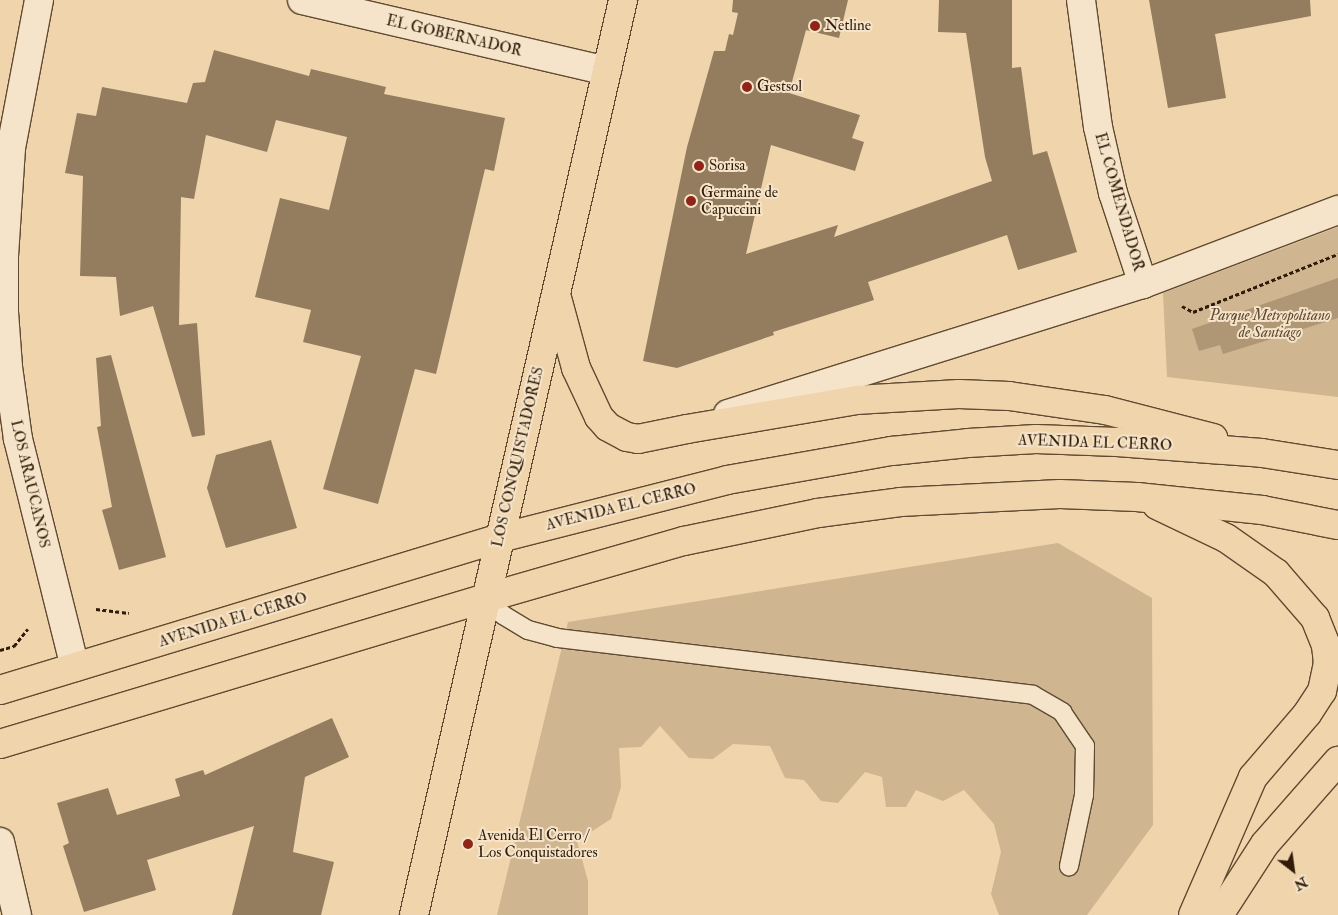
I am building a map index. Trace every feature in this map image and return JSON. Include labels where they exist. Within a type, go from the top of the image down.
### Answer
[{"type":"main road","name":"LOS CONQUISTADORES","points":[[414,915],[623,0]]},
{"type":"main road","points":[[556,292],[576,368],[599,417],[608,427],[626,437],[638,439],[856,400],[910,396],[1008,396],[1105,410],[1163,423],[1262,453],[1338,465]]},
{"type":"main road","name":"AVENIDA EL CERRO","points":[[0,690],[500,538],[727,480],[892,451],[1036,439],[1262,453]]},
{"type":"main road","points":[[0,744],[486,598],[684,541],[818,513],[983,496],[1137,496],[1262,510],[1338,525]]},
{"type":"main road","points":[[1137,496],[1197,523],[1261,562],[1309,610],[1321,628],[1326,645],[1328,663],[1322,691],[1307,714],[1253,777],[1193,915]]},
{"type":"main road","points":[[1219,915],[1265,844],[1338,761]]},
{"type":"street","name":"LOS ARAUCANOS","points":[[39,0],[11,148],[4,257],[4,312],[8,367],[18,438],[76,668]]},
{"type":"street","name":"EL GOBERNADOR","points":[[302,0],[607,71]]},
{"type":"street","name":"EL COMENDADOR","points":[[1082,0],[1098,127],[1113,192],[1144,284]]},
{"type":"street","points":[[687,429],[807,387],[1144,284],[1338,210]]},
{"type":"street","points":[[0,842],[17,915]]},
{"type":"lane","points":[[486,598],[503,614],[528,630],[557,638],[1033,695],[1062,712],[1085,746],[1084,795],[1069,866]]},
{"type":"path","points":[[1144,284],[1193,312],[1338,254]]},
{"type":"green space","name":"Parque Metropolitano de Santiago","points":[[1338,227],[1338,397],[1167,377],[1163,293]]},
{"type":"green space","points":[[1058,543],[1152,598],[1153,825],[1087,915],[999,915],[991,894],[1001,852],[994,824],[964,790],[943,801],[916,790],[906,807],[886,807],[882,777],[865,772],[838,803],[821,801],[804,780],[785,778],[770,746],[733,744],[713,759],[689,758],[660,726],[641,747],[619,748],[621,787],[611,819],[577,841],[588,881],[588,915],[497,915],[568,622]]},
{"type":"shaded area","points":[[1338,278],[1338,318],[1223,354],[1220,345],[1199,351],[1192,329]]},
{"type":"building","points":[[733,0],[848,0],[839,38],[806,30],[789,93],[860,115],[852,138],[864,142],[855,171],[771,145],[746,254],[838,225],[834,237],[992,181],[985,157],[966,33],[938,32],[939,0],[1012,0],[1012,68],[1021,67],[1033,155],[1047,151],[1077,252],[1018,270],[1007,235],[868,282],[874,300],[773,332],[774,335],[677,368],[643,361],[687,147],[714,51],[725,51],[729,34],[733,35],[738,13],[732,12]]},
{"type":"building","points":[[1149,0],[1310,0],[1311,16],[1215,34],[1226,98],[1168,108]]},
{"type":"building","points":[[214,50],[309,76],[311,69],[386,87],[384,94],[505,118],[494,171],[485,169],[436,374],[415,369],[378,504],[323,489],[361,356],[303,342],[311,310],[255,297],[280,198],[329,210],[347,137],[276,120],[267,152],[206,135],[194,199],[181,197],[179,325],[197,323],[205,435],[192,437],[153,306],[120,316],[116,277],[80,276],[83,176],[65,173],[77,113],[96,116],[102,87],[187,103],[193,83],[205,82]]},
{"type":"building","points":[[111,355],[166,557],[119,570],[102,510],[112,507],[97,427],[101,426],[96,358]]},
{"type":"building","points":[[271,440],[297,528],[226,548],[207,488],[216,455]]},
{"type":"building","points":[[332,718],[349,757],[305,777],[293,852],[334,862],[321,915],[232,915],[254,826],[147,860],[156,890],[84,912],[63,846],[69,843],[57,803],[108,788],[117,815],[180,796],[175,779],[203,770],[205,775]]},
{"type":"place","name":"Netline","points":[[815,26]]},
{"type":"place","name":"Gestsol","points":[[747,87]]},
{"type":"place","name":"Sorisa","points":[[699,166]]},
{"type":"place","name":"Germaine de Capuccini","points":[[691,201]]},
{"type":"place","name":"Avenida El Cerro / Los Conquistadores","points":[[468,844]]}]
